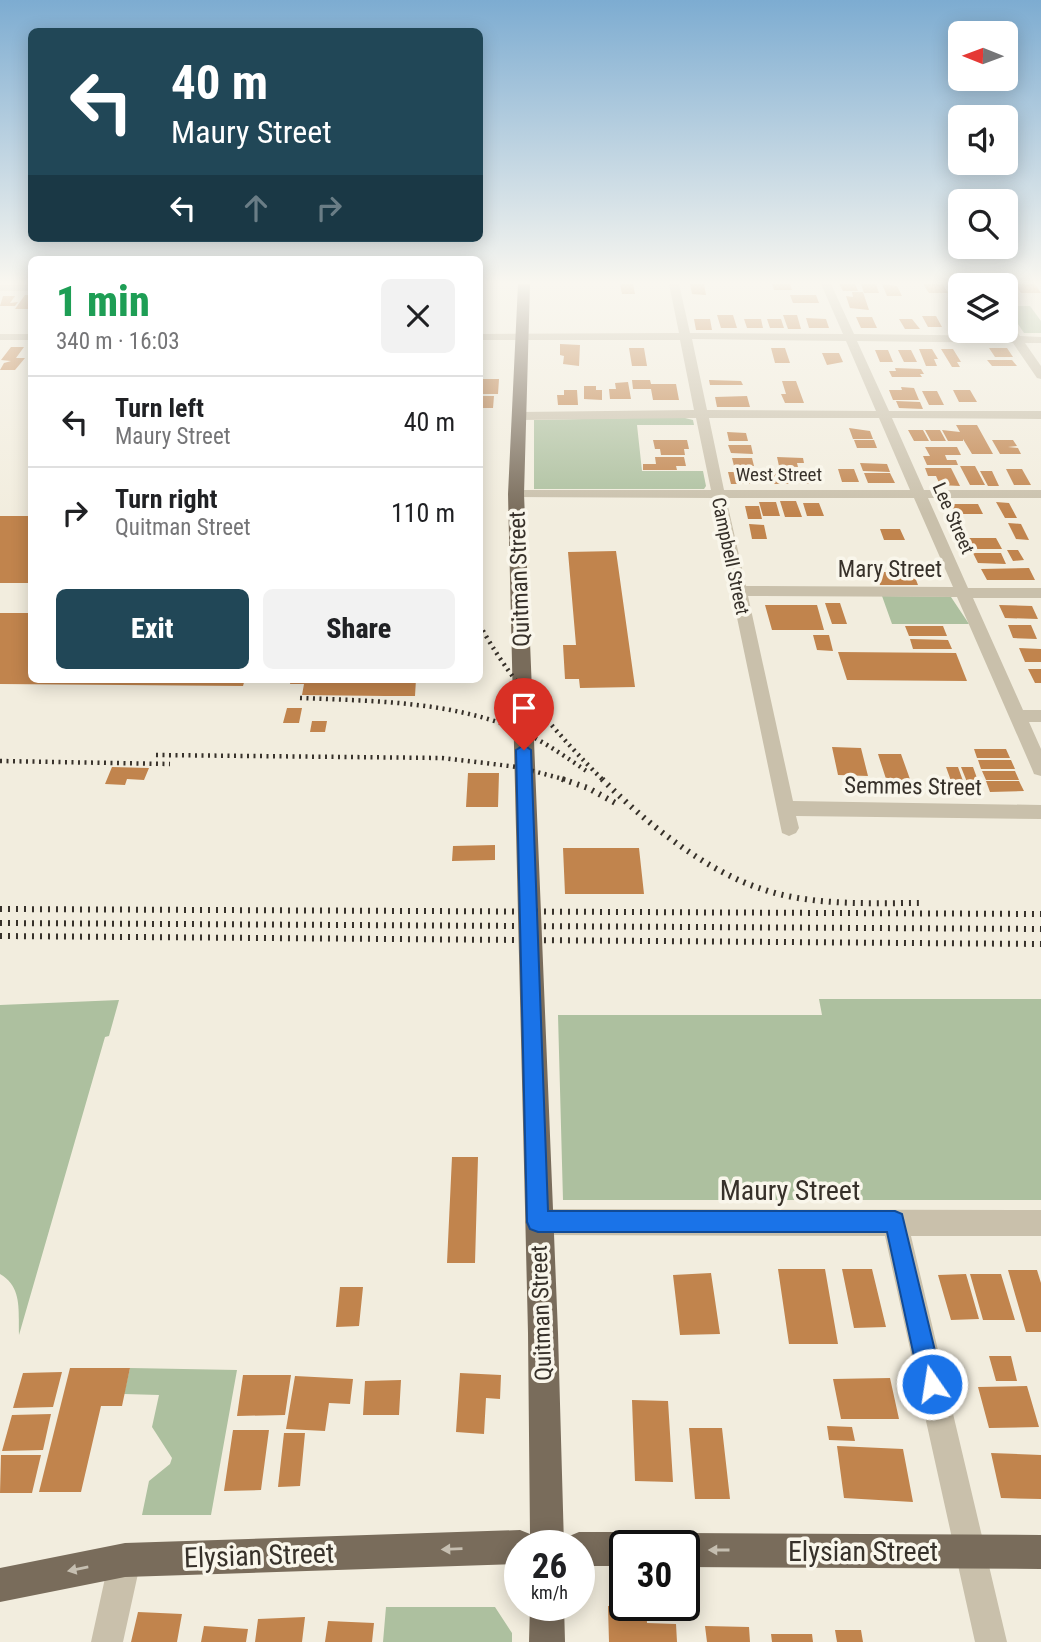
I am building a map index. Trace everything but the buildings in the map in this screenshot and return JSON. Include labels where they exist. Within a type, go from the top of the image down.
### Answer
[{"type":"main road","name":"Quitman Street","points":[[522,361],[516,494],[547,1530]]},
{"type":"main road","name":"Elysian Street","points":[[0,1586],[125,1560],[504,1548]]},
{"type":"main road","name":"Elysian Street","points":[[700,1550],[1041,1552]]},
{"type":"main road","points":[[547,1621],[547,1642]]},
{"type":"street","name":"Campbell Street","points":[[690,361],[789,828]]},
{"type":"street","name":"Lee Street","points":[[860,361],[1041,769]]},
{"type":"street","points":[[520,416],[1041,415]]},
{"type":"street","name":"West Street","points":[[516,494],[1041,494]]},
{"type":"street","name":"Mary Street","points":[[738,591],[1041,593]]},
{"type":"street","points":[[1018,716],[1041,716]]},
{"type":"street","name":"Semmes Street","points":[[785,808],[1041,812]]},
{"type":"street","name":"Maury Street","points":[[538,1222],[1041,1223]]},
{"type":"street","points":[[895,1222],[991,1642]]},
{"type":"street","points":[[107,1642],[125,1560]]},
{"type":"green space","points":[[681,417],[693,420],[694,425],[637,425],[642,471],[703,471],[706,486],[704,489],[534,489],[534,420]]},
{"type":"green space","points":[[882,596],[951,597],[969,624],[892,624]]},
{"type":"green space","points":[[819,999],[1041,999],[1041,1200],[563,1200],[558,1015],[822,1015]]},
{"type":"green space","points":[[119,1000],[109,1036],[105,1037],[19,1335],[16,1293],[13,1286],[0,1274],[0,1005]]},
{"type":"green space","points":[[130,1368],[237,1370],[211,1515],[142,1515],[149,1481],[170,1464],[172,1458],[152,1427],[159,1395],[124,1394]]},
{"type":"green space","points":[[386,1607],[495,1607],[512,1633],[512,1642],[383,1642]]},
{"type":"railway","points":[[483,630],[504,664],[536,706],[602,779]]},
{"type":"railway","points":[[300,698],[408,704],[462,712],[534,737],[588,772]]},
{"type":"railway","points":[[156,755],[442,758],[518,767],[567,780]]},
{"type":"railway","points":[[0,761],[170,764]]},
{"type":"railway","points":[[562,779],[588,788],[619,805]]},
{"type":"railway","points":[[602,779],[637,812],[678,844],[743,882],[803,899],[921,903]]},
{"type":"railway","points":[[0,909],[1041,914]]},
{"type":"railway","points":[[0,923],[1041,929]]},
{"type":"railway","points":[[0,936],[1041,944]]},
{"type":"route","points":[[524,750],[538,1222],[895,1222],[932,1384]]}]
